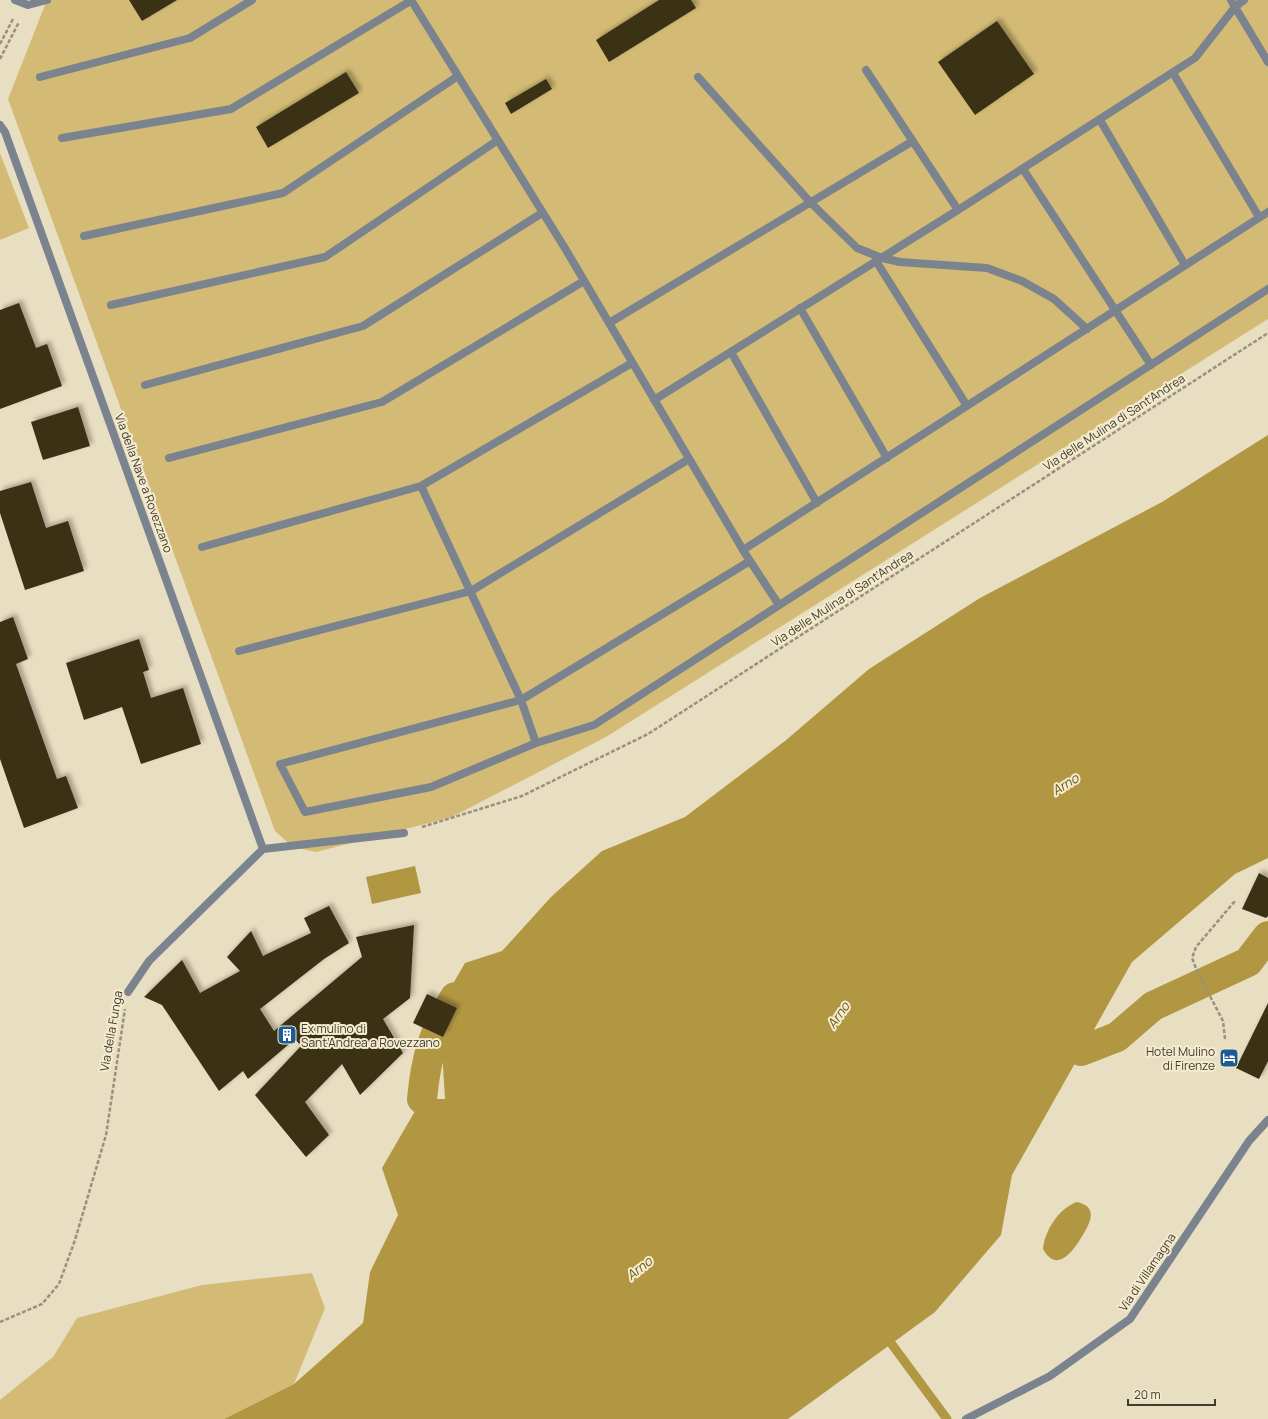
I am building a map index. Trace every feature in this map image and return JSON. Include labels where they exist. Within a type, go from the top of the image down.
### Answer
[{"type":"street","points":[[21,2],[46,0]]},
{"type":"street","points":[[40,77],[190,38],[252,0]]},
{"type":"street","points":[[62,138],[231,109],[412,0],[584,281],[743,550],[779,605]]},
{"type":"street","points":[[654,400],[879,260],[1173,73],[1195,58],[1233,4],[1244,0]]},
{"type":"street","points":[[1233,4],[1268,62]]},
{"type":"street","points":[[866,70],[958,210]]},
{"type":"street","points":[[1173,73],[1259,217]]},
{"type":"street","points":[[84,236],[283,193],[458,76]]},
{"type":"street","points":[[698,77],[810,202],[858,248],[879,260],[987,268],[1022,281],[1054,300],[1087,329]]},
{"type":"street","points":[[1100,120],[1186,265]]},
{"type":"street","name":"Via della Nave a Rovezzano","points":[[0,125],[5,132],[263,850]]},
{"type":"street","points":[[111,304],[325,257],[498,140]]},
{"type":"street","points":[[609,324],[913,141]]},
{"type":"street","points":[[1023,169],[1151,365]]},
{"type":"street","points":[[743,550],[1268,212]]},
{"type":"street","points":[[145,385],[362,326],[542,213]]},
{"type":"street","points":[[879,260],[967,406]]},
{"type":"street","points":[[169,458],[382,402],[584,281]]},
{"type":"street","points":[[750,561],[521,700],[280,764],[304,812],[431,786],[536,743],[594,725],[1268,289]]},
{"type":"street","points":[[800,308],[887,458]]},
{"type":"street","points":[[731,352],[817,503]]},
{"type":"street","points":[[202,547],[421,486],[632,362]]},
{"type":"street","points":[[239,651],[471,591],[689,459]]},
{"type":"street","points":[[421,486],[521,700],[536,743]]},
{"type":"street","points":[[263,850],[404,833]]},
{"type":"street","name":"Via della Funga","points":[[128,992],[149,961],[263,850]]},
{"type":"street","name":"Via di Villamagna","points":[[966,1419],[1050,1376],[1130,1320],[1249,1141],[1268,1120]]},
{"type":"path","points":[[0,44],[21,2]]},
{"type":"path","points":[[0,59],[21,2]]},
{"type":"path","name":"Via delle Mulina di Sant'Andrea","points":[[404,833],[522,796],[648,734],[1268,333]]},
{"type":"path","points":[[1225,1039],[1223,1021],[1197,971],[1192,958],[1196,947],[1235,901]]},
{"type":"path","name":"Via della Funga","points":[[0,1322],[42,1304],[59,1284],[75,1240],[106,1135],[128,992]]},
{"type":"shaded area","points":[[47,0],[1268,0],[1268,319],[606,737],[452,817],[316,852],[293,847],[275,831],[8,99]]},
{"type":"shaded area","points":[[0,153],[29,228],[0,240]]},
{"type":"shaded area","points":[[312,1273],[325,1308],[294,1384],[224,1419],[0,1419],[0,1400],[53,1357],[77,1318],[202,1285]]},
{"type":"water","name":"Arno","points":[[1268,435],[1268,858],[1235,874],[1132,962],[1012,1175],[1001,1235],[935,1312],[788,1419],[224,1419],[294,1384],[363,1323],[370,1272],[398,1215],[382,1168],[422,1099],[445,1099],[442,1050],[464,1001],[447,994],[465,963],[502,951],[551,897],[602,851],[685,817],[785,741],[869,669],[980,598],[1162,502]]},
{"type":"water","points":[[415,866],[421,893],[372,904],[366,877]]},
{"type":"water","points":[[1077,1202],[1084,1204],[1088,1208],[1091,1217],[1089,1222],[1084,1233],[1073,1249],[1064,1258],[1053,1260],[1043,1249],[1047,1234],[1059,1214],[1070,1205]]},
{"type":"building","points":[[129,0],[177,0],[142,21]]},
{"type":"building","points":[[659,0],[691,0],[696,8],[609,62],[596,40]]},
{"type":"building","points":[[997,21],[1034,74],[975,115],[938,62]]},
{"type":"building","points":[[346,72],[359,93],[268,148],[256,127]]},
{"type":"building","points":[[546,79],[552,89],[511,114],[505,103]]},
{"type":"building","points":[[19,303],[36,348],[47,344],[62,386],[0,409],[0,310]]},
{"type":"building","points":[[78,407],[90,446],[43,460],[31,422]]},
{"type":"building","points":[[31,482],[46,528],[68,521],[84,571],[25,590],[0,513],[0,491]]},
{"type":"building","points":[[13,617],[28,659],[16,664],[57,779],[66,776],[78,808],[24,828],[0,759],[0,622]]},
{"type":"building","points":[[139,639],[149,670],[143,672],[151,698],[183,688],[201,744],[141,764],[122,707],[84,720],[66,663]]},
{"type":"building","points":[[1259,873],[1268,878],[1268,916],[1266,918],[1242,909]]},
{"type":"building","name":"Ex mulino di Sant’Andrea a Rovezzano","points":[[329,906],[349,943],[324,959],[260,1009],[274,1031],[362,957],[356,937],[414,925],[410,998],[383,1019],[403,1053],[360,1095],[342,1064],[305,1102],[329,1135],[306,1157],[255,1095],[301,1046],[295,1039],[248,1079],[243,1071],[219,1091],[162,1005],[144,997],[182,960],[200,993],[240,971],[227,957],[251,931],[263,956],[311,933],[304,918]]},
{"type":"building","points":[[427,994],[457,1008],[443,1037],[413,1023]]},
{"type":"building","points":[[1268,1003],[1268,1061],[1259,1079],[1236,1068]]},
{"type":"waterway","points":[[1081,1051],[1117,1037],[1153,1006],[1248,962],[1268,936]]},
{"type":"waterway","points":[[422,1099],[428,1058],[441,1022],[455,997]]},
{"type":"waterway","points":[[885,1335],[947,1419]]},
{"type":"place","name":"Ex mulino di Sant’Andrea a Rovezzano","points":[[287,1035]]},
{"type":"place","name":"Hotel Mulino di Firenze","points":[[1229,1058]]}]
